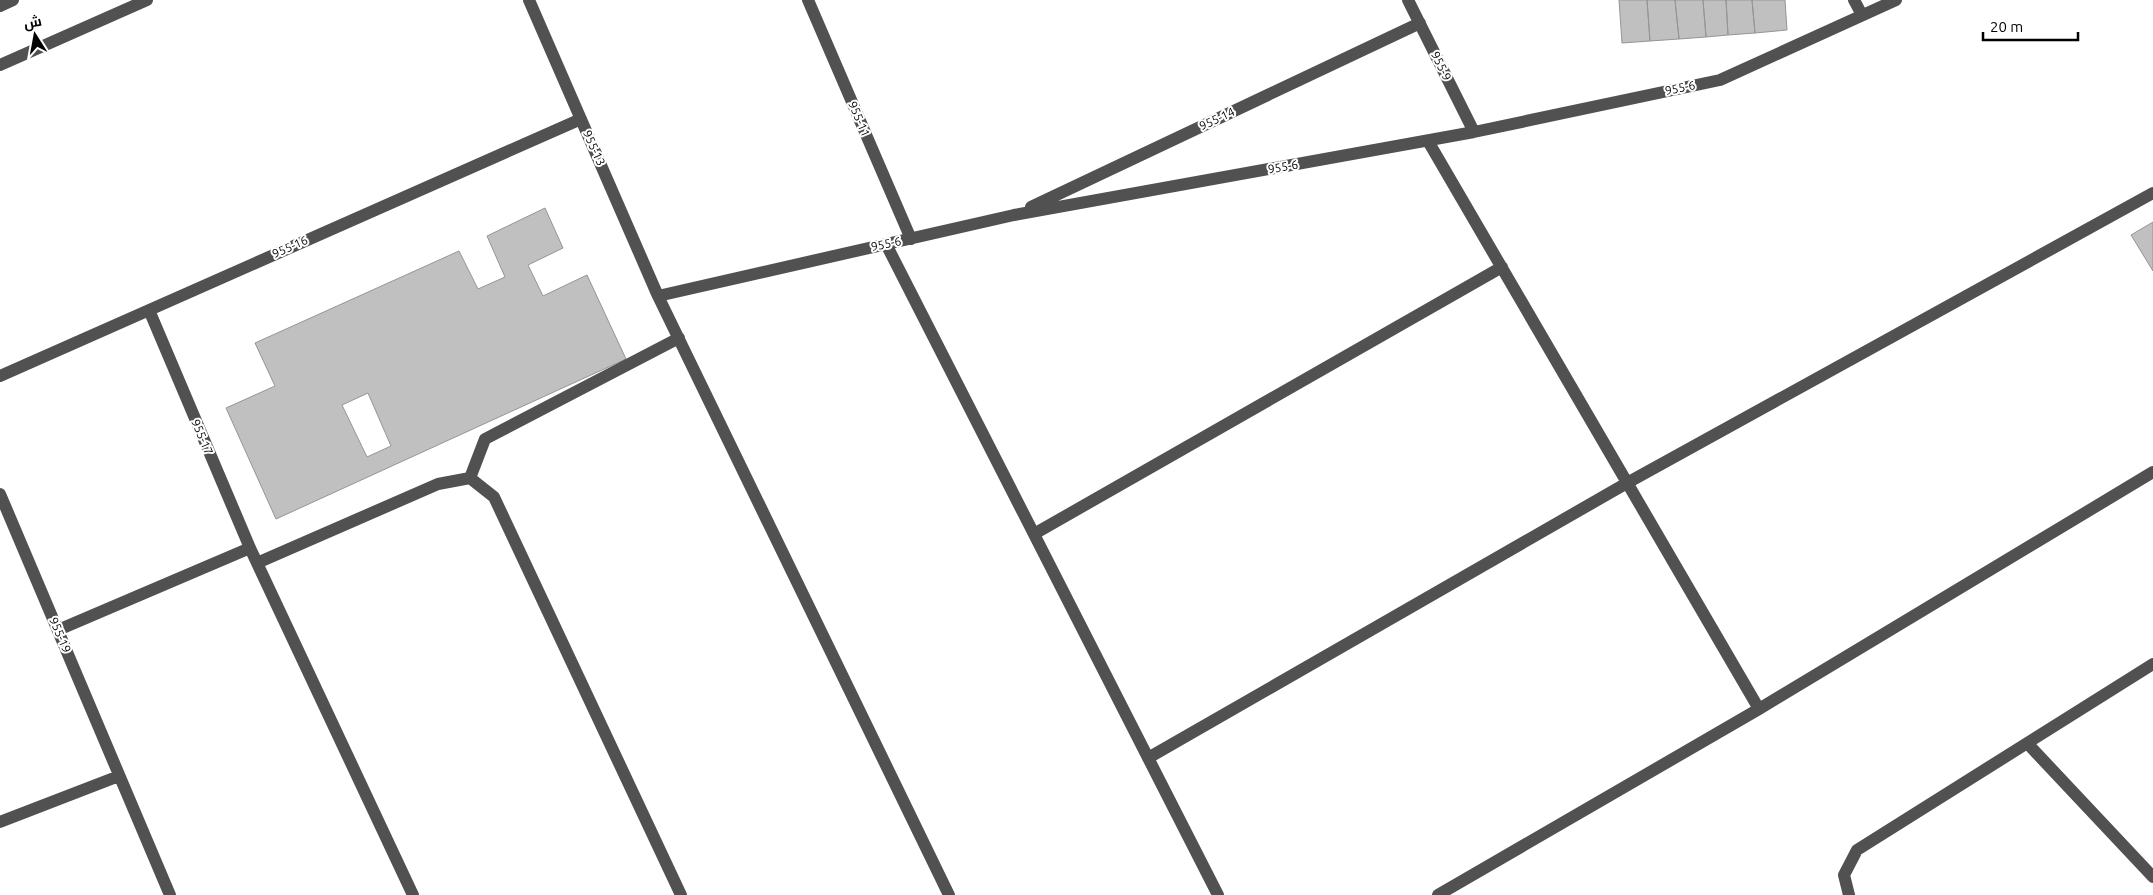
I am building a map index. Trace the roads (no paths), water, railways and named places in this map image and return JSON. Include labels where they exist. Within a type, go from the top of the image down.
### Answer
[{"type":"street","points":[[0,6],[13,0]]},
{"type":"street","points":[[0,65],[147,0]]},
{"type":"street","name":"955-13","points":[[529,0],[658,296],[949,895]]},
{"type":"street","name":"955-9","points":[[1408,0],[1474,132]]},
{"type":"street","points":[[1854,0],[1862,15]]},
{"type":"street","name":"955-6","points":[[658,296],[1014,215],[1474,132],[1720,80],[1896,0]]},
{"type":"street","name":"955-11","points":[[811,1],[911,239]]},
{"type":"street","name":"955-14","points":[[1014,215],[1420,23]]},
{"type":"street","name":"955-16","points":[[0,376],[581,119]]},
{"type":"street","points":[[1428,140],[1759,709]]},
{"type":"street","points":[[1148,758],[1627,483],[2153,193]]},
{"type":"street","points":[[886,244],[1218,895]]},
{"type":"street","points":[[1034,534],[1502,268]]},
{"type":"street","name":"955-17","points":[[149,310],[250,548],[413,895]]},
{"type":"street","points":[[470,478],[485,439],[679,338]]},
{"type":"street","points":[[1438,895],[1759,709],[2153,472]]},
{"type":"street","points":[[257,563],[438,484],[470,478],[494,497],[681,895]]},
{"type":"street","name":"955-19","points":[[0,494],[170,895]]},
{"type":"street","points":[[58,630],[250,548]]},
{"type":"street","points":[[1849,895],[1844,875],[1857,850],[2153,664]]},
{"type":"street","points":[[2027,743],[2153,876]]},
{"type":"street","points":[[0,822],[119,776]]}]
